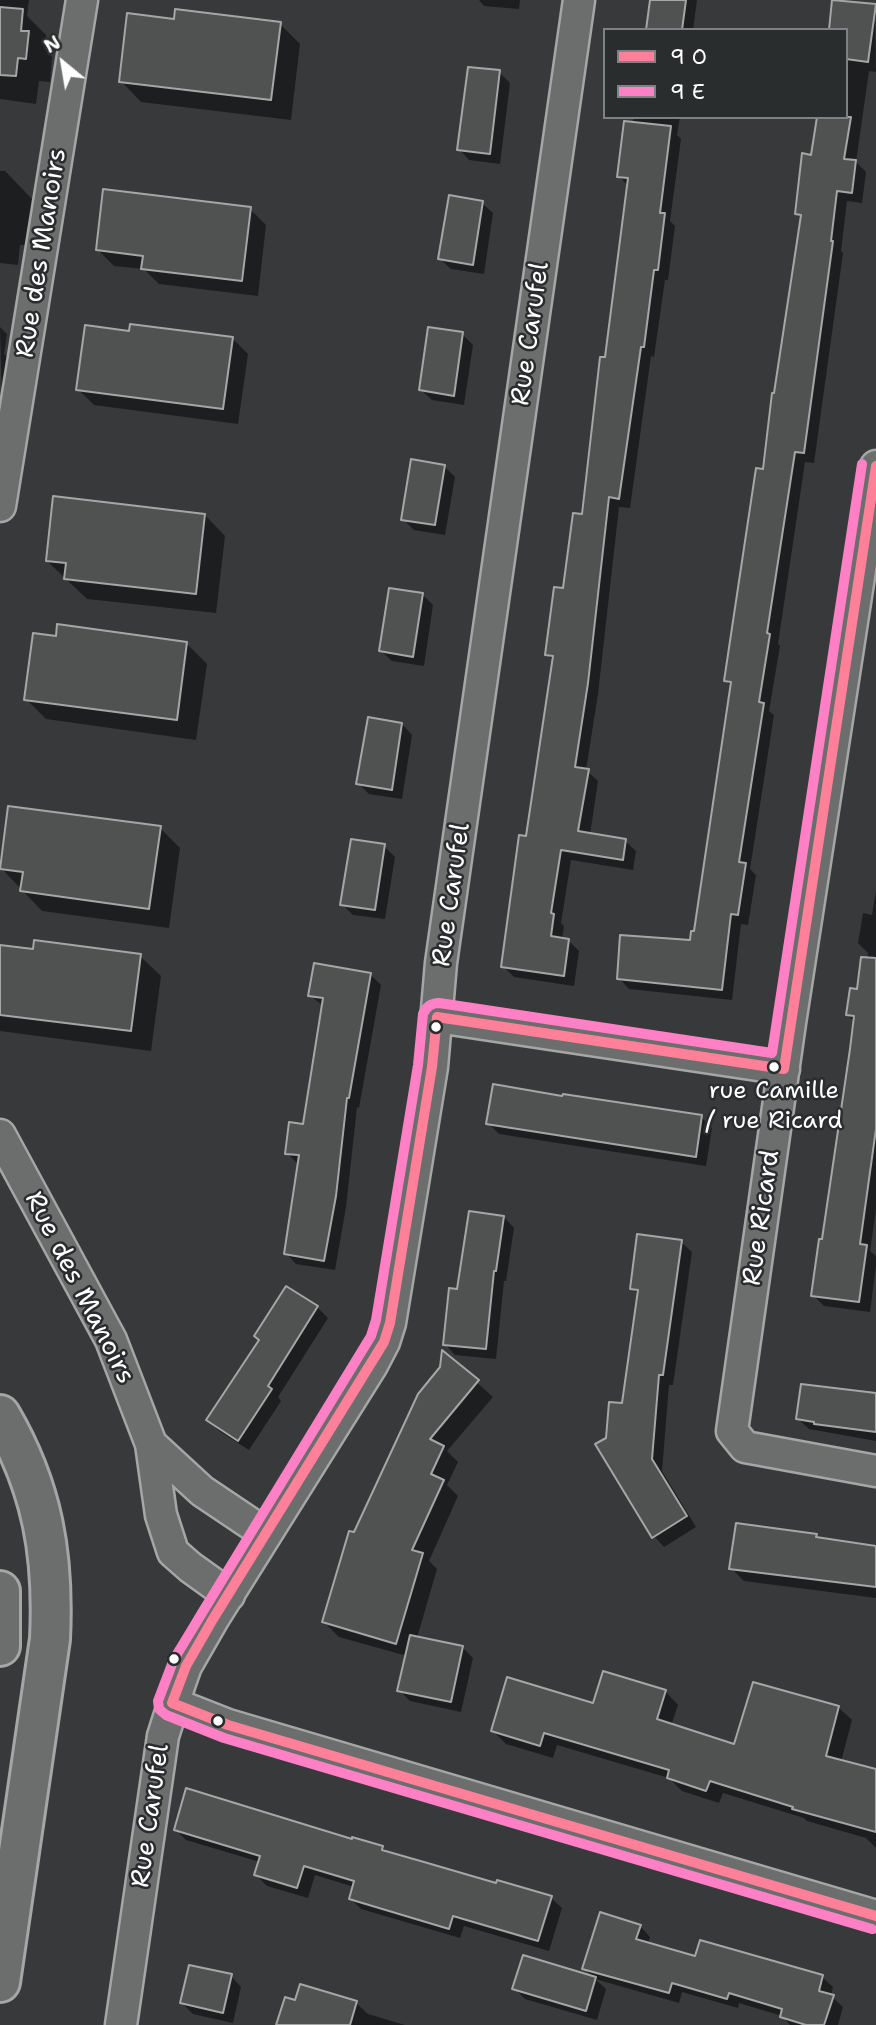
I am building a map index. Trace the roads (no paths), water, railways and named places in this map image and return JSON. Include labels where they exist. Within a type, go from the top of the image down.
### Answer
[{"type":"highway","points":[[0,1415],[23,1458],[40,1504],[49,1552],[52,1605],[47,1661],[0,1982]]},
{"type":"highway","points":[[0,1591],[0,1646]]},
{"type":"street","name":"Rue des Manoirs","points":[[0,506],[82,0]]},
{"type":"street","name":"Rue Carufel","points":[[121,2025],[162,1746],[172,1703],[186,1666],[372,1365],[387,1333],[430,1081],[441,963],[579,0]]},
{"type":"street","name":"Rue Ricard","points":[[876,466],[732,1431],[745,1447],[876,1471]]},
{"type":"street","points":[[437,1017],[784,1069]]},
{"type":"street","name":"Rue des Manoirs","points":[[0,1135],[111,1340],[152,1444],[161,1515],[173,1552],[229,1595]]},
{"type":"street","name":"Rue des Manoirs","points":[[152,1444],[202,1491],[266,1534]]},
{"type":"street","points":[[172,1703],[228,1725],[876,1916]]},
{"type":"place","name":"rue Camille / rue Ricard","points":[[774,1067]]}]
